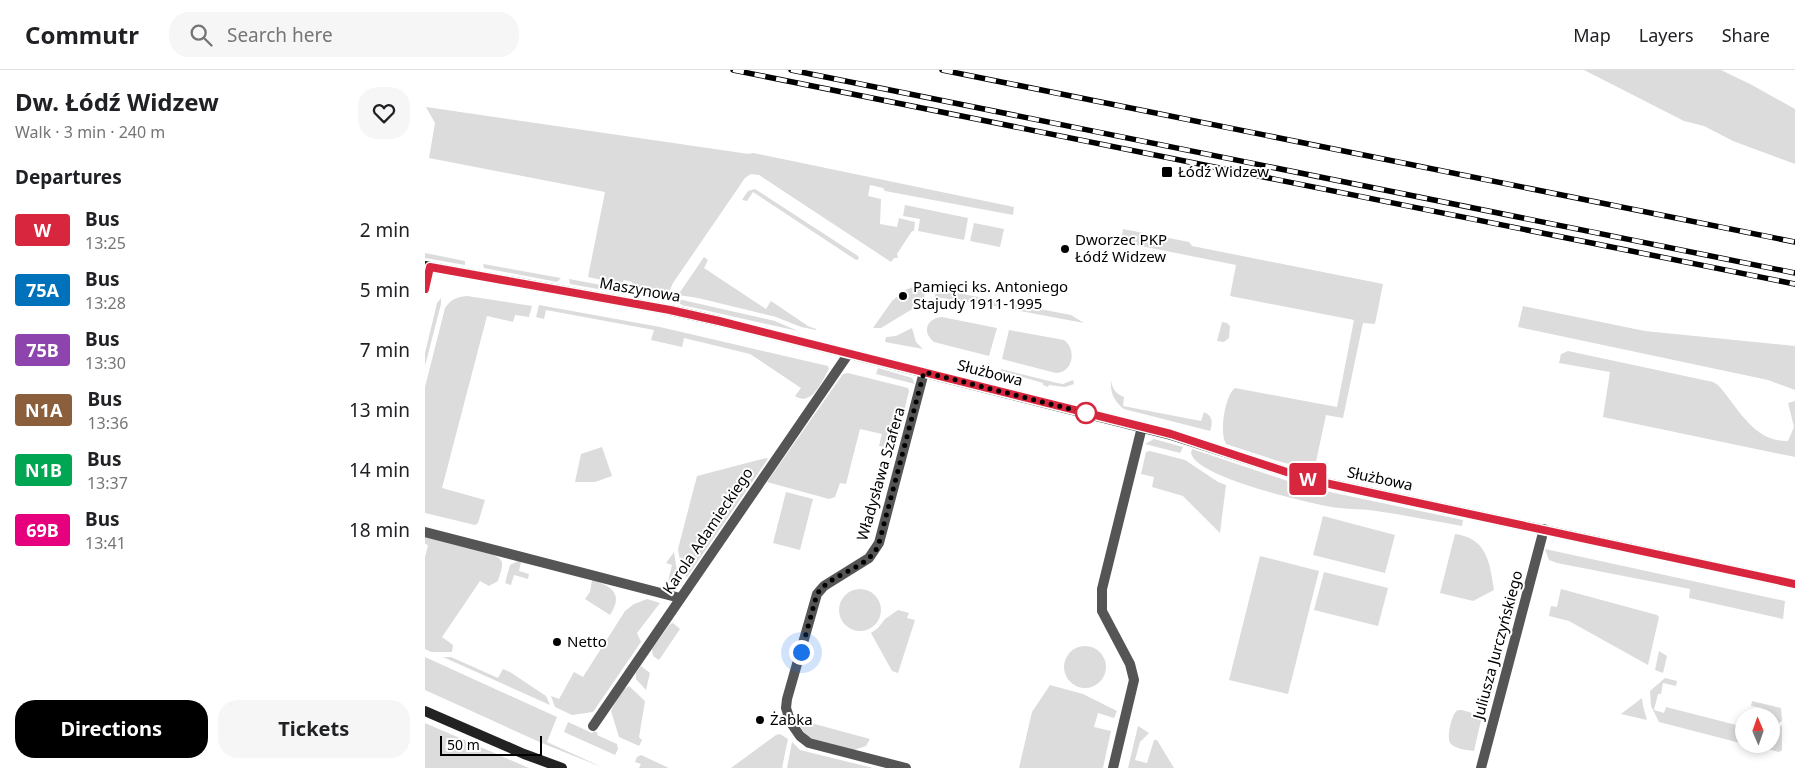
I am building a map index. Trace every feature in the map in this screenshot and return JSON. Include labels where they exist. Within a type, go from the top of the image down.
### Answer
[{"type":"street","points":[[425,289],[427,267]]},
{"type":"street","name":"Maszynowa","points":[[427,267],[692,315],[849,353]]},
{"type":"street","name":"Służbowa","points":[[849,353],[1191,440],[1311,480],[1795,584]]},
{"type":"street","name":"Karola Adamieckiego","points":[[593,726],[849,353]]},
{"type":"street","name":"Władysława Szafera","points":[[906,768],[809,742],[795,730],[788,716],[787,699],[817,594],[824,586],[869,558],[879,543],[924,372]]},
{"type":"street","points":[[1113,768],[1134,680],[1130,664],[1102,611],[1102,589],[1142,427]]},
{"type":"street","name":"Juliusza Jurczyńskiego","points":[[1481,768],[1544,529]]},
{"type":"street","points":[[425,532],[680,598]]},
{"type":"street","points":[[425,711],[524,754],[562,768]]},
{"type":"shaded area","points":[[1584,70],[1721,70],[1795,109],[1795,164],[1733,141],[1704,126],[1684,121]]},
{"type":"shaded area","points":[[426,107],[749,154],[753,153],[1014,207],[1013,215],[885,191],[883,188],[870,185],[868,196],[881,199],[880,224],[897,227],[899,218],[915,222],[914,231],[912,231],[897,254],[898,258],[894,258],[891,262],[759,175],[751,174],[745,178],[673,283],[668,294],[631,287],[632,282],[624,280],[621,284],[588,277],[605,192],[429,158],[435,123]]},
{"type":"shaded area","points":[[755,189],[858,256],[859,259],[856,260],[753,192],[747,201],[742,200],[748,191]]},
{"type":"shaded area","points":[[905,205],[968,218],[964,240],[918,231],[920,219],[903,216]]},
{"type":"shaded area","points":[[974,223],[1004,229],[1000,247],[970,241]]},
{"type":"shaded area","points":[[1123,229],[1189,242],[1192,246],[1383,284],[1375,324],[1363,323],[1343,418],[1326,415],[1314,471],[1226,444],[1223,423],[1228,398],[1235,388],[1337,407],[1354,320],[1230,296],[1236,265],[1121,242]]},
{"type":"shaded area","points":[[425,253],[465,261],[465,265],[425,258]]},
{"type":"shaded area","points":[[704,257],[708,260],[704,268],[766,309],[771,301],[816,330],[801,327],[776,317],[678,295]]},
{"type":"shaded area","points":[[483,264],[561,278],[557,282],[484,268]]},
{"type":"shaded area","points":[[569,279],[623,289],[620,293],[570,284]]},
{"type":"shaded area","points":[[913,287],[925,287],[924,302],[881,328],[873,328],[892,301],[898,296],[901,301],[908,297],[905,290]]},
{"type":"shaded area","points":[[936,289],[1005,302],[1002,307],[935,297]]},
{"type":"shaded area","points":[[467,296],[532,306],[529,317],[515,315],[513,322],[487,316],[442,488],[485,500],[478,523],[475,525],[425,513],[425,387],[445,308],[455,299]]},
{"type":"shaded area","points":[[441,298],[425,366],[425,353],[437,303]]},
{"type":"shaded area","points":[[678,299],[775,321],[798,331],[682,305]]},
{"type":"shaded area","points":[[1014,304],[1071,315],[1084,323],[1015,310],[1013,308]]},
{"type":"shaded area","points":[[539,305],[660,327],[828,366],[829,369],[816,391],[807,398],[801,398],[795,396],[801,388],[750,354],[684,338],[682,347],[651,340],[654,330],[546,310],[544,319],[536,317]]},
{"type":"shaded area","points":[[1523,306],[1645,331],[1795,346],[1795,390],[1768,380],[1518,327]]},
{"type":"shaded area","points":[[942,317],[997,328],[989,356],[934,342],[928,334],[928,326],[933,320]]},
{"type":"shaded area","points":[[1222,322],[1230,326],[1229,338],[1224,342],[1217,341]]},
{"type":"shaded area","points":[[912,328],[916,342],[923,349],[885,342],[886,337],[896,336]]},
{"type":"shaded area","points":[[1009,330],[1064,340],[1071,349],[1072,354],[1069,365],[1062,372],[1056,373],[1002,359]]},
{"type":"shaded area","points":[[1568,351],[1713,382],[1718,385],[1747,422],[1765,436],[1776,440],[1788,441],[1794,427],[1788,403],[1795,401],[1795,457],[1603,417],[1610,372],[1559,363],[1561,354]]},
{"type":"shaded area","points":[[878,368],[912,378],[915,384],[876,374]]},
{"type":"shaded area","points":[[1001,369],[1063,384],[1073,380],[1074,384],[1065,387],[1049,385],[1048,387],[1043,385],[1043,383],[1001,371]]},
{"type":"shaded area","points":[[848,373],[908,388],[909,391],[895,449],[879,446],[882,434],[860,429],[846,484],[840,483],[835,497],[829,499],[767,482],[843,374]]},
{"type":"shaded area","points":[[1111,380],[1115,391],[1124,397],[1123,406],[1201,421],[1204,412],[1211,420],[1210,431],[1124,409],[1113,396]]},
{"type":"shaded area","points":[[1154,439],[1183,447],[1180,453],[1145,444]]},
{"type":"shaded area","points":[[602,447],[612,476],[595,482],[575,482],[581,454]]},
{"type":"shaded area","points":[[1192,449],[1306,487],[1463,520],[1462,526],[1376,511],[1332,507],[1251,487],[1211,471],[1197,462],[1191,453]]},
{"type":"shaded area","points":[[1150,451],[1185,460],[1218,482],[1226,485],[1220,533],[1183,496],[1152,487],[1154,477],[1141,474],[1146,452]]},
{"type":"shaded area","points":[[768,459],[687,577],[682,573],[678,549],[697,476]]},
{"type":"shaded area","points":[[786,492],[813,499],[800,550],[773,543]]},
{"type":"shaded area","points":[[1323,516],[1395,535],[1385,573],[1313,555]]},
{"type":"shaded area","points":[[1455,534],[1466,536],[1480,546],[1485,553],[1491,570],[1494,590],[1473,601],[1440,593]]},
{"type":"shaded area","points":[[425,537],[490,553],[502,562],[498,581],[489,586],[480,581],[442,637],[453,645],[452,652],[431,652],[425,649],[425,557],[428,545],[425,544]]},
{"type":"shaded area","points":[[1545,549],[1785,601],[1783,619],[1689,598],[1690,589],[1557,563],[1549,560]]},
{"type":"shaded area","points":[[674,552],[678,578],[675,581],[668,581],[672,565],[666,563]]},
{"type":"shaded area","points":[[1260,556],[1319,571],[1288,694],[1229,680]]},
{"type":"shaded area","points":[[518,561],[521,562],[519,571],[529,574],[528,579],[514,575],[511,585],[505,583],[510,565]]},
{"type":"shaded area","points":[[1324,572],[1388,588],[1378,626],[1314,610]]},
{"type":"shaded area","points":[[592,580],[605,585],[614,592],[616,602],[610,615],[585,599],[590,592]]},
{"type":"shaded area","points":[[864,589],[872,592],[878,598],[881,610],[878,622],[872,628],[856,631],[848,628],[842,622],[839,606],[842,598],[848,592]]},
{"type":"shaded area","points":[[1561,589],[1657,615],[1659,617],[1648,665],[1569,621],[1549,616],[1551,606],[1557,607]]},
{"type":"shaded area","points":[[647,599],[660,603],[637,633],[641,642],[593,712],[572,715],[555,707],[551,696],[559,699],[574,672],[583,677],[625,611],[634,604]]},
{"type":"shaded area","points":[[898,610],[909,613],[907,618],[915,620],[898,673],[892,671],[871,633],[885,619]]},
{"type":"shaded area","points":[[673,623],[680,629],[659,660],[653,656],[652,649],[669,625]]},
{"type":"shaded area","points":[[1085,646],[1100,652],[1106,667],[1100,682],[1085,688],[1070,682],[1064,667],[1070,652]]},
{"type":"shaded area","points":[[1659,651],[1667,656],[1663,673],[1655,670]]},
{"type":"shaded area","points":[[425,657],[557,717],[547,742],[604,768],[544,744],[425,690]]},
{"type":"shaded area","points":[[443,657],[451,657],[498,678],[503,669],[510,672],[546,696],[550,705]]},
{"type":"shaded area","points":[[641,666],[650,673],[646,690],[636,679],[636,673]]},
{"type":"shaded area","points":[[1665,678],[1677,681],[1676,686],[1663,683],[1661,694],[1658,694],[1654,710],[1664,713],[1666,707],[1735,725],[1735,742],[1659,722],[1651,706],[1650,691]]},
{"type":"shaded area","points":[[1050,685],[1083,694],[1117,711],[1114,718],[1098,713],[1094,727],[1111,731],[1103,768],[1019,768],[1032,712]]},
{"type":"shaded area","points":[[629,686],[645,701],[639,737],[642,740],[639,746],[619,737],[611,711],[621,691]]},
{"type":"shaded area","points":[[1642,698],[1647,720],[1621,714]]},
{"type":"shaded area","points":[[1752,701],[1781,708],[1782,721],[1780,722],[1780,708],[1751,706]]},
{"type":"shaded area","points":[[1462,710],[1482,716],[1474,751],[1456,747],[1450,741],[1449,733],[1453,716],[1456,711]]},
{"type":"shaded area","points":[[568,722],[592,733],[594,731],[598,733],[597,735],[617,744],[618,749],[615,755],[564,732]]},
{"type":"shaded area","points":[[803,722],[870,739],[866,746],[854,750],[813,739],[806,735],[799,725]]},
{"type":"shaded area","points":[[425,723],[529,768],[425,768]]},
{"type":"shaded area","points":[[1782,725],[1782,750],[1780,751],[1780,726]]},
{"type":"shaded area","points":[[1138,726],[1149,733],[1140,742],[1135,760],[1147,763],[1154,740],[1157,740],[1174,768],[1128,768]]},
{"type":"shaded area","points":[[780,734],[788,739],[782,768],[731,768],[776,735]]},
{"type":"shaded area","points":[[792,742],[800,750],[873,768],[787,768]]},
{"type":"shaded area","points":[[641,755],[669,768],[639,768],[641,764],[635,762],[637,757]]},
{"type":"railway","points":[[733,70],[1795,284]]},
{"type":"railway","points":[[791,70],[1795,273]]},
{"type":"railway","points":[[942,70],[1795,242]]},
{"type":"bus line","name":"W","points":[[425,289],[430,267],[670,310],[1171,434],[1311,480],[1635,548],[1795,584]]},
{"type":"place","name":"Łódź Widzew","points":[[1167,172]]},
{"type":"place","name":"Dworzec PKP Łódź Widzew","points":[[1065,249]]},
{"type":"place","name":"Pamięci ks. Antoniego Stajudy 1911-1995","points":[[903,296]]},
{"type":"place","name":"Netto","points":[[557,642]]},
{"type":"place","name":"Żabka","points":[[760,720]]},
{"type":"route","points":[[801,652],[817,594],[824,586],[869,558],[879,543],[924,372],[1086,413]]}]
